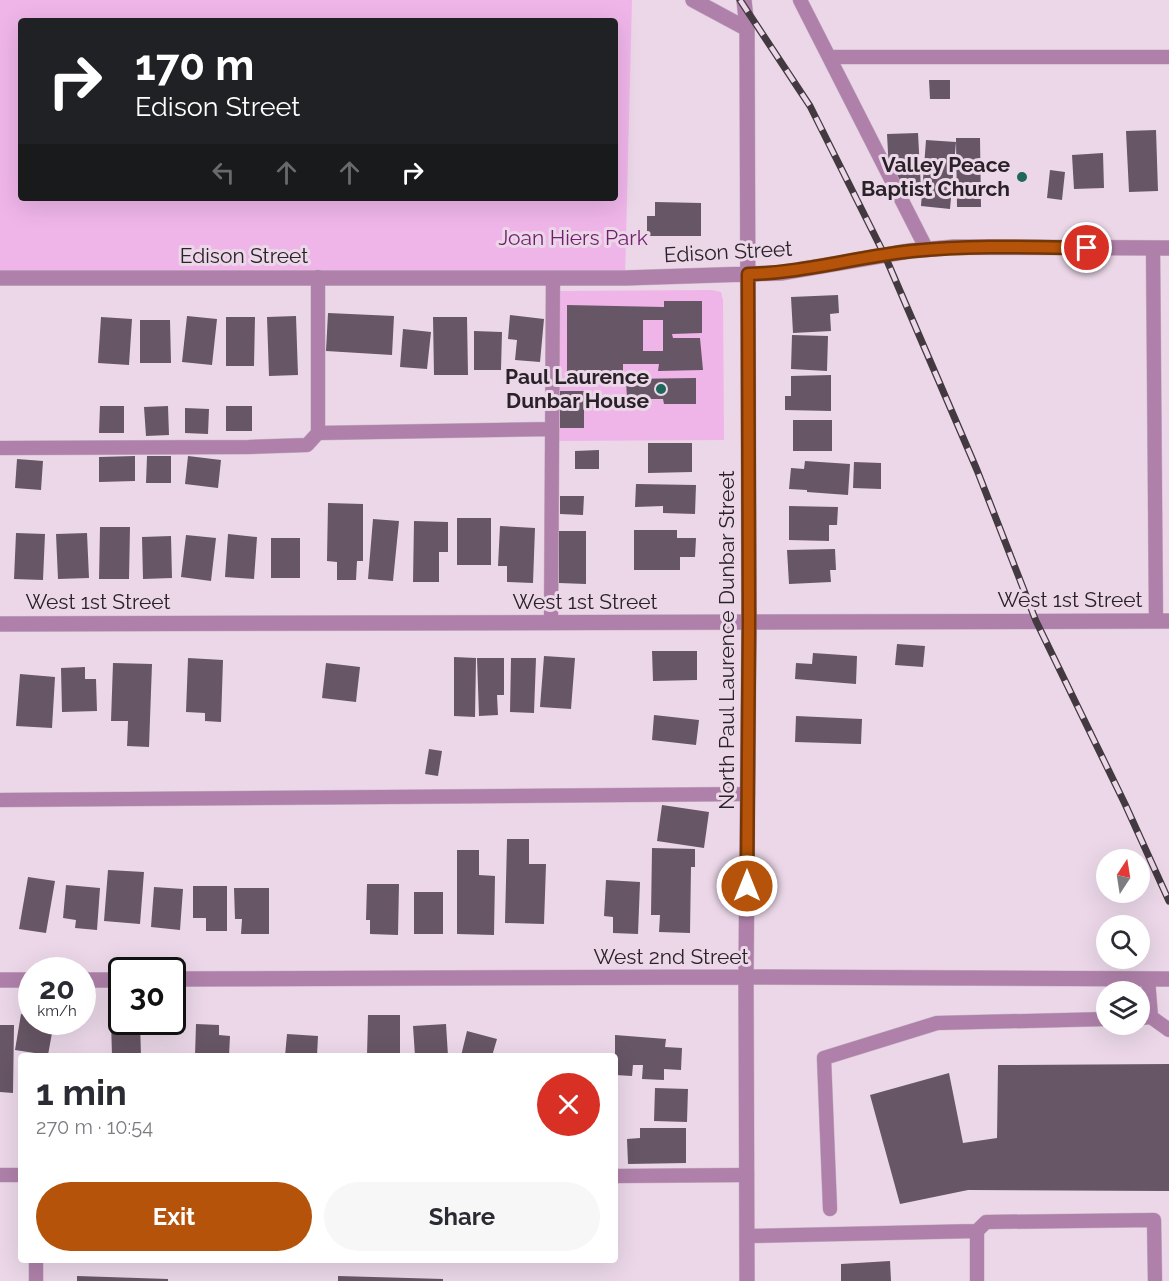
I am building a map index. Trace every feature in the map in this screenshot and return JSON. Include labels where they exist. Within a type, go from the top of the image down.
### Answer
[{"type":"street","points":[[693,0],[747,29]]},
{"type":"street","name":"North Paul Laurence Dunbar Street","points":[[744,0],[747,29],[749,623],[746,977],[747,1281]]},
{"type":"street","name":"Edison Street","points":[[0,278],[553,278],[748,274],[781,273],[927,250],[954,248],[1161,248]]},
{"type":"street","name":"West 1st Street","points":[[0,624],[1163,621]]},
{"type":"street","name":"West 2nd Street","points":[[186,980],[746,977],[1169,980]]},
{"type":"street","points":[[0,980],[18,980]]},
{"type":"lane","points":[[800,0],[831,57],[927,250]]},
{"type":"lane","points":[[831,57],[1169,57]]},
{"type":"lane","points":[[1161,248],[1163,621]]},
{"type":"lane","points":[[0,448],[307,445],[318,433],[318,277]]},
{"type":"lane","points":[[551,623],[553,278]]},
{"type":"lane","points":[[318,433],[552,429]]},
{"type":"lane","points":[[0,800],[747,794]]},
{"type":"lane","points":[[830,1209],[824,1058],[937,1023],[1096,1019]]},
{"type":"lane","points":[[1150,1020],[1169,1030]]},
{"type":"lane","points":[[0,1175],[18,1175]]},
{"type":"lane","points":[[618,1176],[747,1175]]},
{"type":"lane","points":[[1154,1220],[1155,1281]]},
{"type":"lane","points":[[747,1236],[977,1231],[986,1222],[1169,1220]]},
{"type":"lane","points":[[977,1231],[977,1281]]},
{"type":"lane","points":[[36,1263],[36,1281]]},
{"type":"green space","name":"Joan Hiers Park","points":[[0,0],[632,0],[625,278],[0,278]]},
{"type":"green space","points":[[712,290],[721,292],[723,300],[724,440],[556,441],[558,291]]},
{"type":"building","points":[[929,80],[950,80],[950,99],[930,99]]},
{"type":"building","points":[[1156,130],[1158,191],[1129,192],[1126,131]]},
{"type":"building","points":[[918,133],[921,189],[890,190],[887,134]]},
{"type":"building","points":[[956,138],[980,138],[981,207],[957,207]]},
{"type":"building","points":[[926,140],[956,142],[950,209],[921,206]]},
{"type":"building","points":[[1103,153],[1104,188],[1074,189],[1072,155]]},
{"type":"building","points":[[1050,170],[1065,172],[1062,200],[1047,198]]},
{"type":"building","points":[[655,202],[701,203],[701,236],[647,236],[647,216],[655,216]]},
{"type":"building","points":[[838,295],[839,313],[830,314],[831,331],[793,333],[791,297]]},
{"type":"building","points":[[664,301],[702,301],[702,333],[672,334],[673,338],[700,338],[703,370],[658,371],[659,364],[623,364],[623,373],[567,374],[567,305],[664,307]],"holes":[[[643,320],[663,320],[663,351],[643,351]]]},
{"type":"building","points":[[328,313],[394,316],[392,355],[326,351]]},
{"type":"building","points":[[510,315],[544,319],[540,362],[515,360],[517,340],[508,339]]},
{"type":"building","points":[[187,316],[217,319],[212,365],[182,362]]},
{"type":"building","points":[[296,316],[298,375],[269,376],[267,317]]},
{"type":"building","points":[[101,317],[132,319],[129,365],[98,363]]},
{"type":"building","points":[[226,317],[255,317],[254,366],[226,366]]},
{"type":"building","points":[[433,317],[467,317],[468,375],[434,375]]},
{"type":"building","points":[[140,320],[170,320],[171,363],[140,363]]},
{"type":"building","points":[[403,329],[431,332],[427,369],[400,367]]},
{"type":"building","points":[[474,331],[502,332],[501,370],[474,370]]},
{"type":"building","points":[[792,335],[828,336],[827,371],[791,369]]},
{"type":"building","points":[[831,375],[831,411],[785,410],[785,396],[791,396],[791,376]]},
{"type":"building","name":"Paul Laurence Dunbar House","points":[[696,378],[696,404],[664,404],[663,399],[627,399],[626,379]]},
{"type":"building","points":[[560,391],[584,391],[584,428],[560,428]]},
{"type":"building","points":[[100,406],[124,406],[124,433],[99,433]]},
{"type":"building","points":[[168,406],[169,435],[146,436],[144,407]]},
{"type":"building","points":[[226,406],[252,406],[252,431],[226,431]]},
{"type":"building","points":[[185,408],[209,409],[208,434],[185,433]]},
{"type":"building","points":[[793,420],[832,420],[832,451],[793,451]]},
{"type":"building","points":[[648,443],[692,443],[692,472],[648,473]]},
{"type":"building","points":[[599,450],[599,469],[575,469],[575,451]]},
{"type":"building","points":[[135,456],[135,481],[99,482],[99,457]]},
{"type":"building","points":[[147,456],[171,456],[171,483],[146,483]]},
{"type":"building","points":[[188,456],[221,460],[218,488],[185,484]]},
{"type":"building","points":[[17,459],[43,461],[41,490],[15,488]]},
{"type":"building","points":[[805,461],[850,464],[848,495],[789,489],[791,468],[804,469]]},
{"type":"building","points":[[854,462],[881,463],[881,489],[853,488]]},
{"type":"building","points":[[636,484],[696,485],[695,514],[663,513],[663,506],[635,507]]},
{"type":"building","points":[[560,496],[584,496],[583,515],[560,514]]},
{"type":"building","points":[[328,503],[363,504],[363,561],[357,561],[356,580],[337,580],[337,562],[327,561]]},
{"type":"building","points":[[789,506],[838,507],[837,525],[829,525],[829,541],[789,540]]},
{"type":"building","points":[[457,518],[491,518],[491,565],[457,565]]},
{"type":"building","points":[[373,519],[399,521],[393,581],[368,579]]},
{"type":"building","points":[[414,521],[448,522],[448,552],[439,552],[439,582],[413,582]]},
{"type":"building","points":[[500,526],[535,528],[533,583],[507,582],[507,566],[498,566]]},
{"type":"building","points":[[100,527],[130,527],[129,579],[99,579]]},
{"type":"building","points":[[634,530],[677,530],[677,538],[696,538],[695,557],[680,557],[680,570],[634,570]]},
{"type":"building","points":[[559,531],[586,531],[586,584],[559,583]]},
{"type":"building","points":[[16,533],[45,534],[43,580],[14,579]]},
{"type":"building","points":[[87,533],[89,578],[58,579],[56,534]]},
{"type":"building","points":[[228,534],[257,537],[254,579],[225,577]]},
{"type":"building","points":[[186,535],[216,538],[211,581],[181,577]]},
{"type":"building","points":[[171,536],[172,578],[143,579],[142,537]]},
{"type":"building","points":[[271,538],[300,538],[300,578],[271,578]]},
{"type":"building","points":[[835,549],[836,570],[830,570],[831,582],[789,584],[787,550]]},
{"type":"building","points":[[897,644],[925,646],[923,667],[895,665]]},
{"type":"building","points":[[652,651],[697,651],[697,680],[653,681]]},
{"type":"building","points":[[813,653],[857,656],[856,684],[795,679],[796,663],[812,664]]},
{"type":"building","points":[[544,656],[575,658],[571,709],[540,707]]},
{"type":"building","points":[[454,657],[476,658],[475,717],[454,716]]},
{"type":"building","points":[[188,658],[223,660],[221,722],[205,721],[205,713],[186,712]]},
{"type":"building","points":[[477,658],[504,658],[504,695],[497,695],[498,715],[479,716]]},
{"type":"building","points":[[511,658],[536,658],[534,713],[510,712]]},
{"type":"building","points":[[113,663],[152,664],[149,747],[127,746],[128,721],[111,721]]},
{"type":"building","points":[[326,663],[360,667],[356,702],[322,698]]},
{"type":"building","points":[[85,667],[85,679],[96,679],[97,711],[62,712],[61,668]]},
{"type":"building","points":[[20,674],[55,677],[52,728],[16,726]]},
{"type":"building","points":[[654,715],[699,720],[696,745],[652,740]]},
{"type":"building","points":[[796,716],[862,719],[861,744],[795,742]]},
{"type":"building","points":[[429,749],[442,751],[438,776],[425,774]]},
{"type":"building","points":[[662,805],[709,812],[704,848],[657,841]]},
{"type":"building","points":[[507,839],[529,839],[529,864],[546,864],[544,924],[505,923]]},
{"type":"building","points":[[652,848],[695,849],[695,867],[691,867],[690,933],[659,932],[660,915],[651,915]]},
{"type":"building","points":[[457,850],[479,850],[479,875],[495,876],[494,935],[457,934]]},
{"type":"building","points":[[108,870],[144,872],[140,924],[104,921]]},
{"type":"building","points":[[28,877],[55,881],[46,933],[19,929]]},
{"type":"building","points":[[606,880],[640,882],[638,934],[613,933],[613,917],[604,916]]},
{"type":"building","points":[[367,884],[399,884],[398,935],[370,934],[370,920],[366,920]]},
{"type":"building","points":[[66,885],[100,888],[97,930],[75,928],[76,920],[63,918]]},
{"type":"building","points":[[193,886],[227,886],[227,931],[206,931],[206,918],[193,918]]},
{"type":"building","points":[[154,887],[183,889],[180,930],[151,927]]},
{"type":"building","points":[[234,888],[269,888],[269,934],[241,934],[242,919],[235,919]]},
{"type":"building","points":[[414,892],[443,892],[443,934],[414,934]]},
{"type":"building","points":[[368,1015],[400,1015],[400,1053],[367,1053]]},
{"type":"building","points":[[196,1024],[219,1025],[219,1035],[230,1036],[229,1053],[195,1053]]},
{"type":"building","points":[[446,1024],[448,1053],[415,1053],[413,1026]]},
{"type":"building","points":[[0,1025],[14,1025],[13,1093],[0,1092]]},
{"type":"building","points":[[467,1031],[497,1039],[493,1053],[462,1053]]},
{"type":"building","points":[[18,1032],[18,1035],[52,1035],[48,1053],[15,1050]]},
{"type":"building","points":[[287,1034],[318,1036],[317,1053],[285,1053]]},
{"type":"building","points":[[111,1035],[140,1035],[141,1053],[112,1053]]},
{"type":"building","points":[[615,1035],[666,1039],[665,1047],[682,1048],[681,1070],[664,1069],[664,1080],[642,1079],[643,1065],[633,1065],[632,1076],[618,1075],[618,1053],[615,1053]]},
{"type":"building","points":[[1169,1064],[1169,1191],[968,1190],[900,1204],[870,1095],[949,1073],[963,1143],[997,1138],[998,1065]]},
{"type":"building","points":[[655,1088],[688,1089],[687,1122],[654,1121]]},
{"type":"building","points":[[640,1128],[686,1128],[686,1163],[628,1164],[627,1139],[640,1138]]},
{"type":"building","points":[[890,1261],[891,1281],[841,1281],[841,1264]]},
{"type":"building","points":[[77,1276],[168,1279],[168,1281],[77,1281]]},
{"type":"building","points":[[338,1276],[443,1279],[443,1281],[338,1281]]},
{"type":"railway","points":[[740,0],[810,106],[885,256],[977,470],[1036,621],[1125,804],[1169,901]]},
{"type":"place","name":"Valley Peace Baptist Church","points":[[1022,177]]},
{"type":"place","name":"Paul Laurence Dunbar House","points":[[661,389]]},
{"type":"route","points":[[747,886],[748,274],[781,273],[909,252],[954,248],[1087,248]]}]
